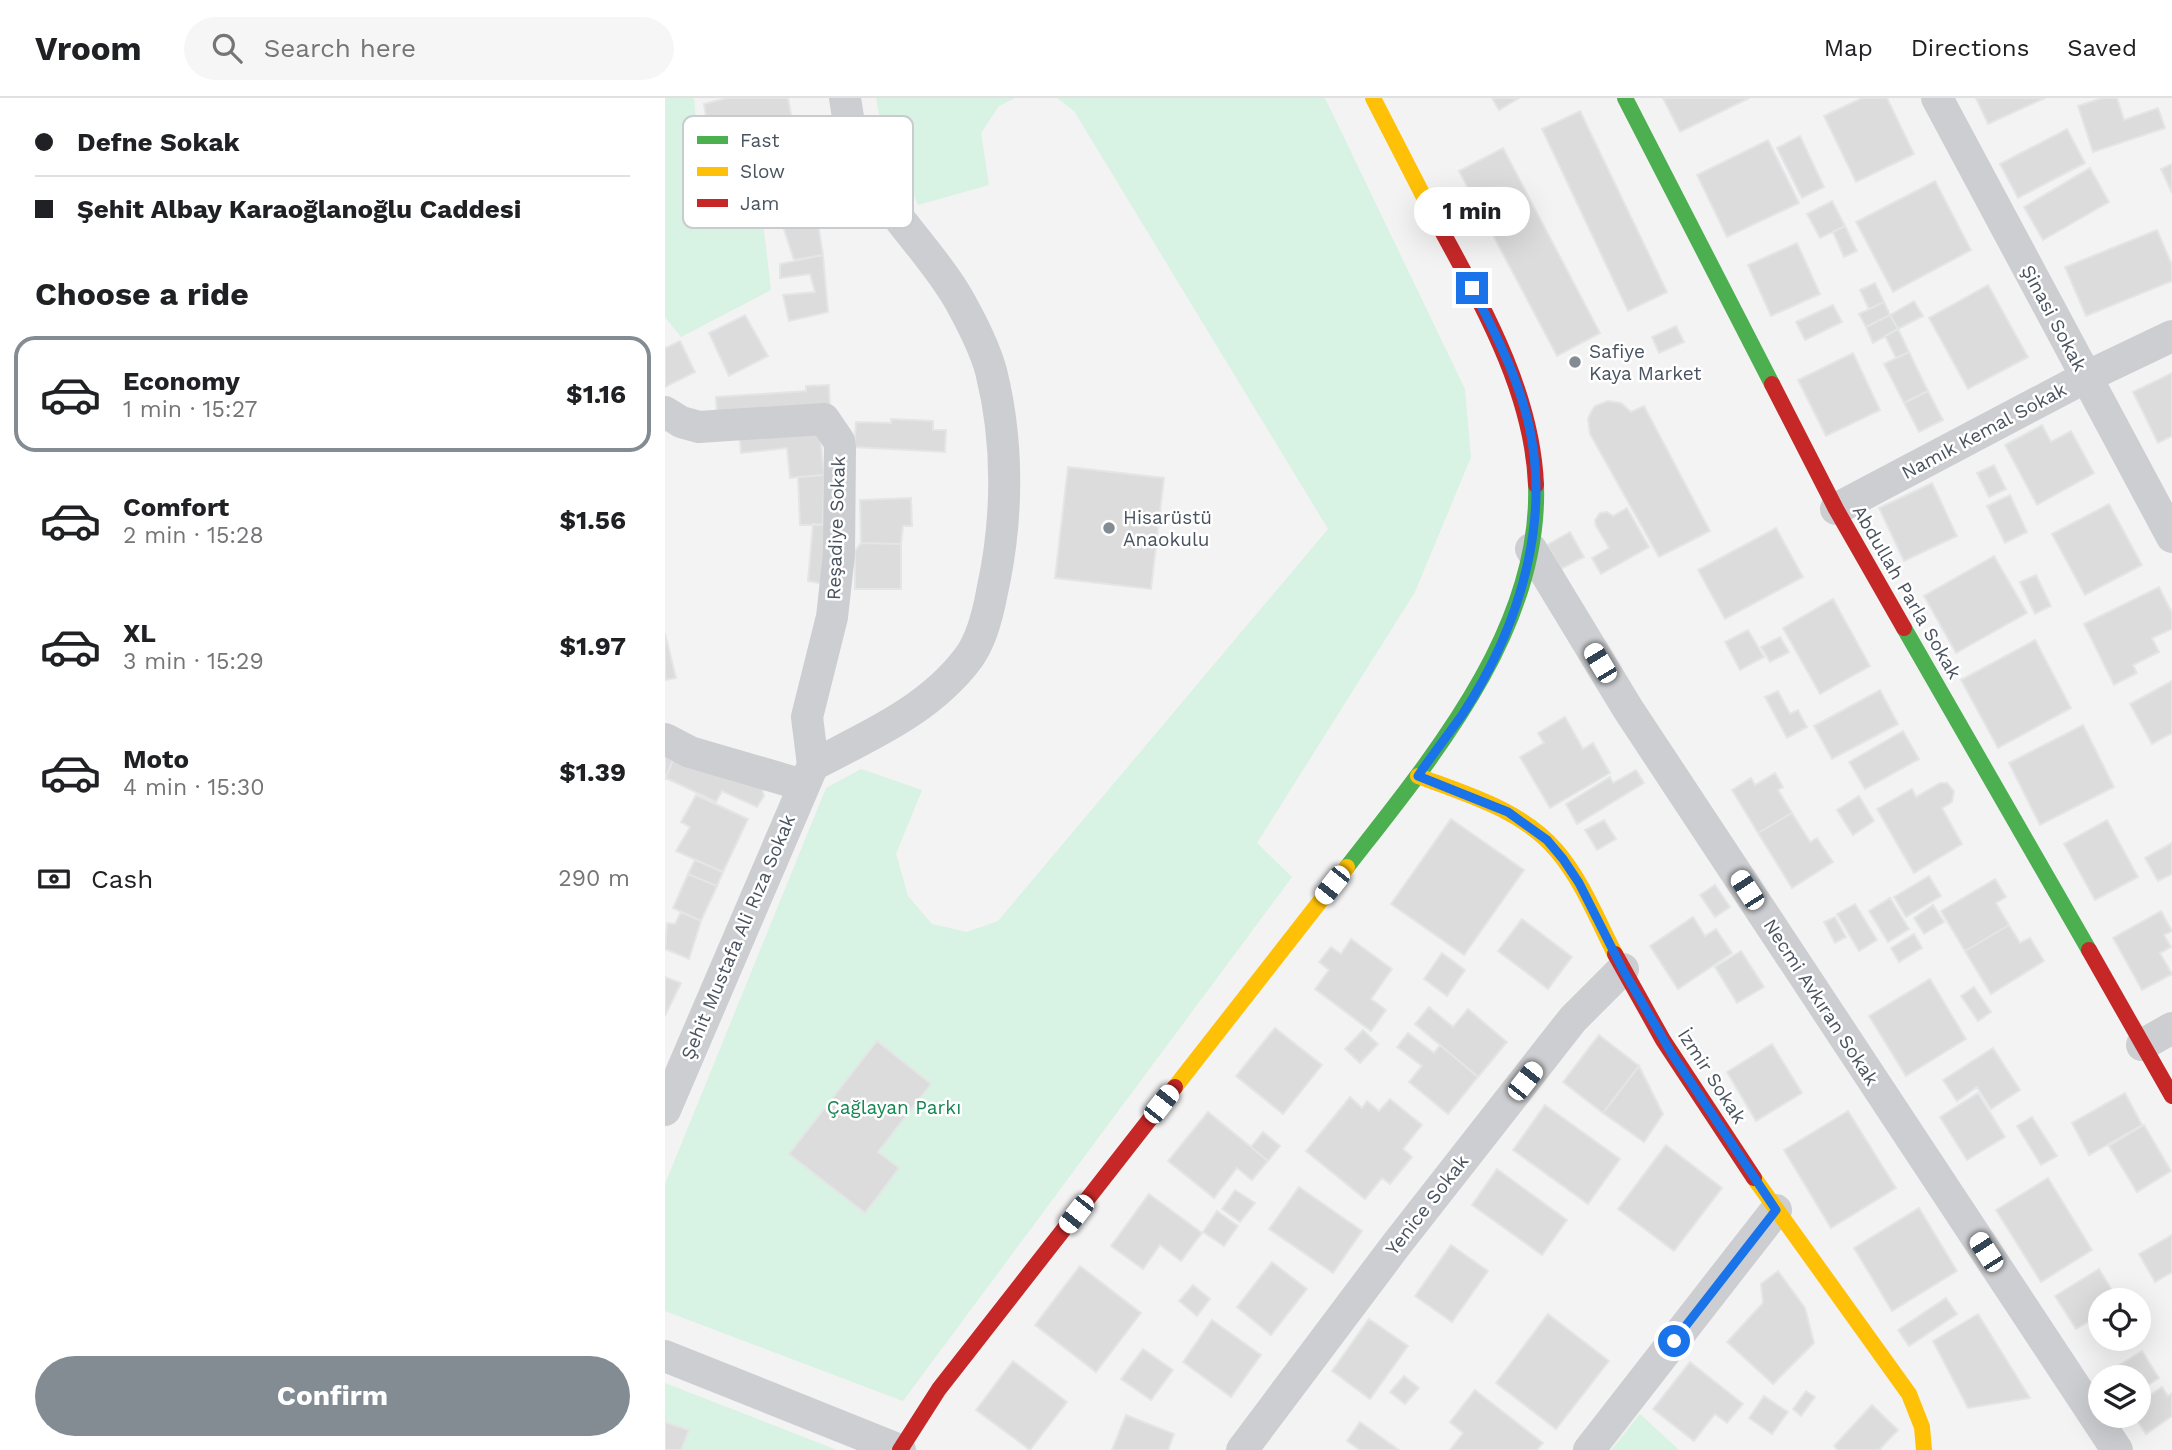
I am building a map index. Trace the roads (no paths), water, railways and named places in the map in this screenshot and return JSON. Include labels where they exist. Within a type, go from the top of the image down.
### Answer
[{"type":"street","points":[[845,98],[848,116]]},
{"type":"street","points":[[665,1356],[900,1450],[939,1389],[1418,776],[1462,714],[1487,670],[1509,621],[1531,548],[1537,508],[1534,459],[1526,412],[1496,335],[1373,98]]},
{"type":"street","name":"Abdullah Parla Sokak","points":[[1625,98],[1836,509],[2172,1096]]},
{"type":"street","name":"Şinasi Sokak","points":[[1937,98],[2172,537]]},
{"type":"street","points":[[665,739],[690,752],[808,775],[914,710],[946,684],[970,655],[988,616],[1000,555],[1005,506],[999,410],[990,368],[959,299],[941,270],[908,228]]},
{"type":"street","name":"Namık Kemal Sokak","points":[[1836,509],[2086,377],[2172,337]]},
{"type":"street","name":"Reşadiye Sokak","points":[[665,412],[681,422],[699,428],[824,419],[839,441],[839,554],[832,617],[807,718],[808,775]]},
{"type":"street","name":"Necmi Avkıran Sokak","points":[[1531,548],[1627,709],[2117,1450]]},
{"type":"street","name":"Şehit Mustafa Ali Rıza Sokak","points":[[665,1110],[808,775]]},
{"type":"street","name":"İzmir Sokak","points":[[1418,776],[1508,812],[1547,840],[1563,859],[1579,883],[1623,970],[1672,1054],[1776,1210],[1909,1394],[1922,1427],[1924,1450]]},
{"type":"street","name":"Yenice Sokak","points":[[1242,1450],[1396,1245],[1573,1019],[1623,970]]},
{"type":"street","points":[[2142,1045],[2172,1028]]},
{"type":"street","points":[[1588,1450],[1776,1210]]},
{"type":"place","name":"Safiye Kaya Market","points":[[1575,362]]},
{"type":"place","name":"Hisarüstü Anaokulu","points":[[1109,528]]},
{"type":"park label","name":"Çağlayan Parkı","points":[[894,1107]]}]
